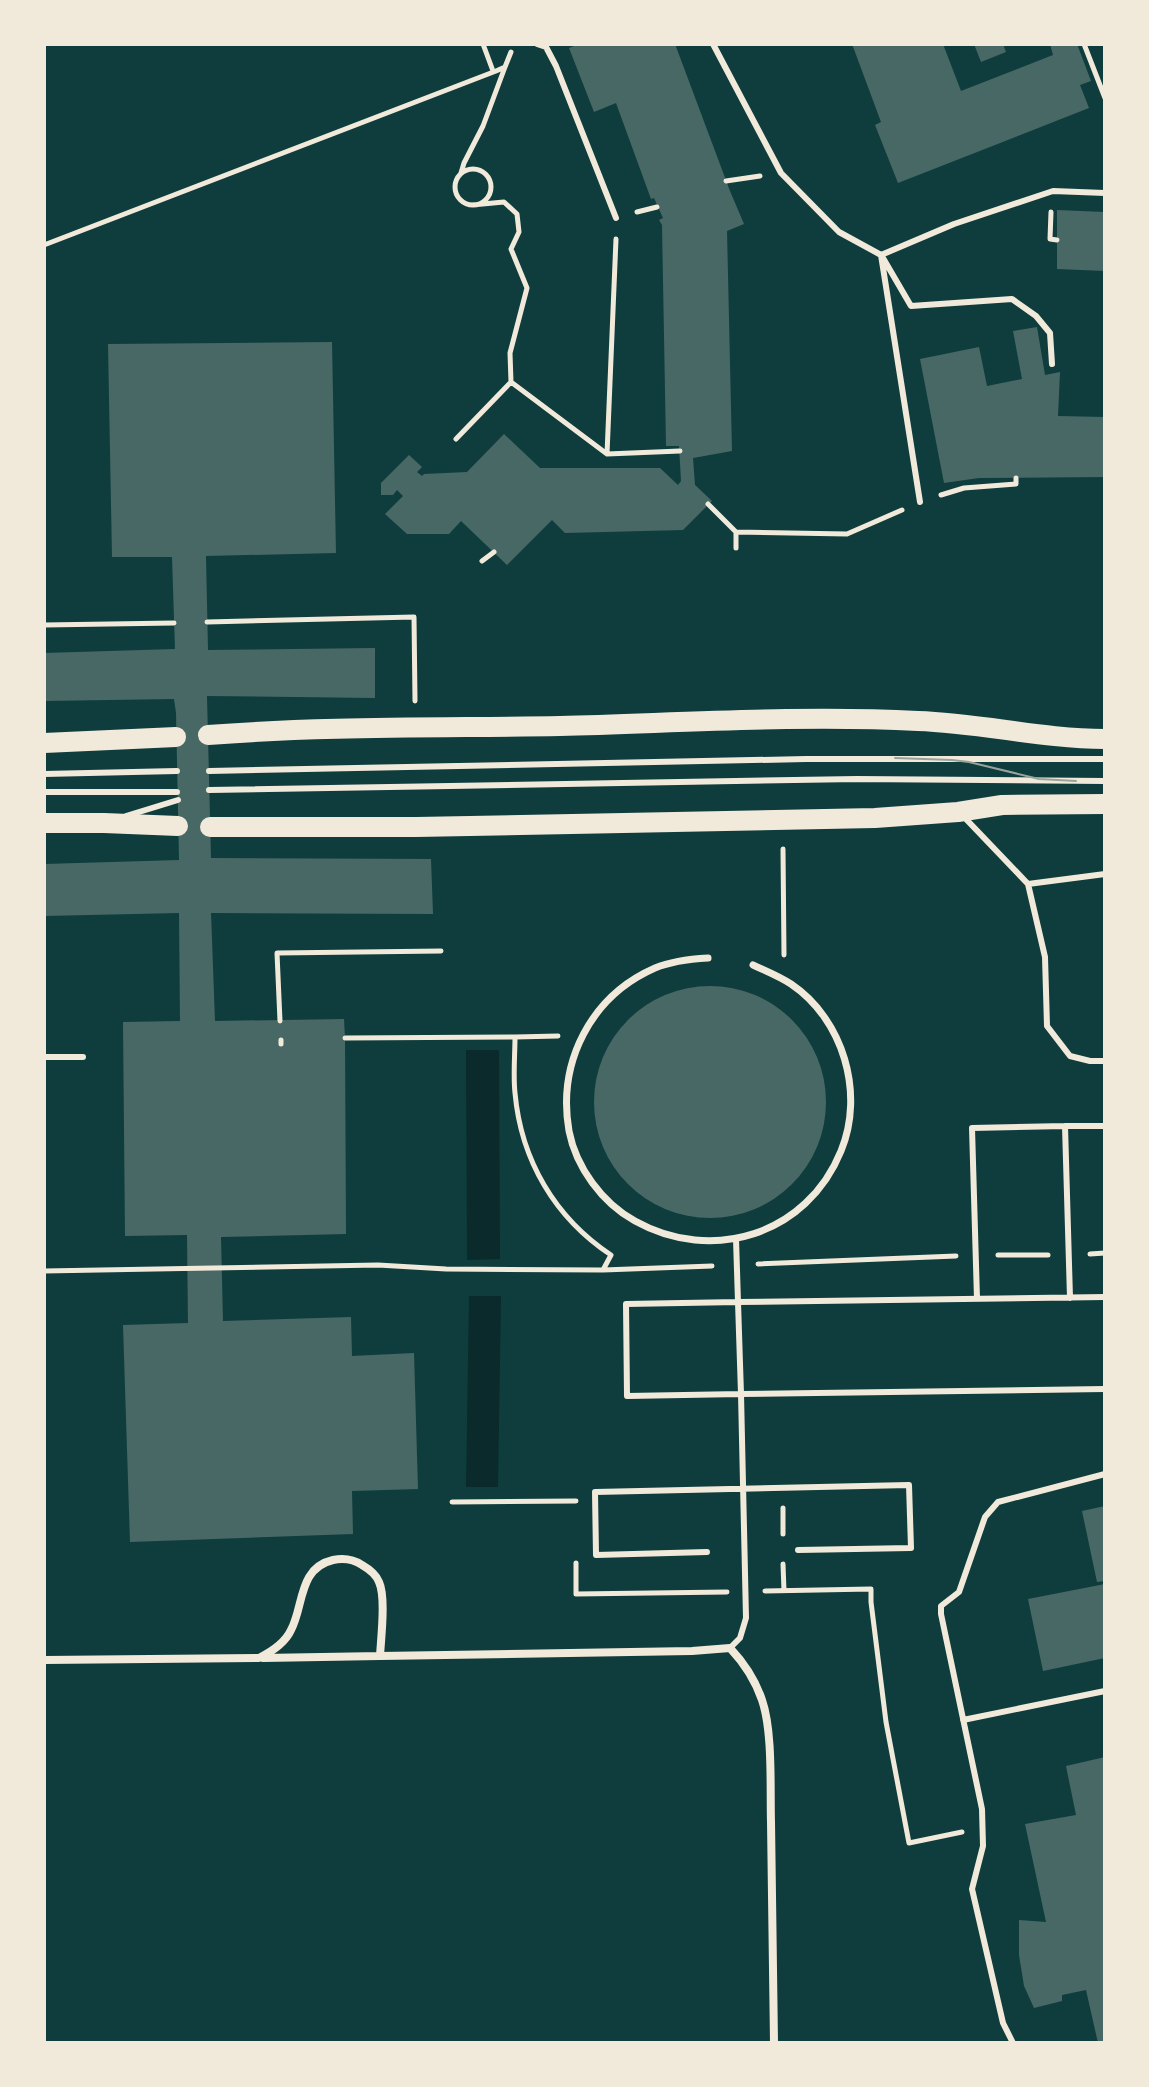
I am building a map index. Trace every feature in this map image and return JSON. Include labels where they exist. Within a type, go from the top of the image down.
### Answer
[{"type":"main road","points":[[208,735],[271,730],[821,720],[920,721],[1070,739],[1105,739]]},
{"type":"main road","points":[[44,743],[176,737]]},
{"type":"main road","points":[[210,827],[416,827],[875,818],[958,812],[1002,805],[1105,804]]},
{"type":"main road","points":[[44,823],[178,826]]},
{"type":"street","points":[[708,958],[682,960],[657,967],[613,995],[595,1014],[581,1036],[572,1060],[566,1110],[570,1136],[579,1160],[608,1202],[628,1218],[651,1230],[700,1242],[752,1235],[797,1211],[831,1172],[849,1124],[851,1099],[843,1052],[822,1015],[809,999],[784,980],[753,965]]},
{"type":"street","points":[[259,1658],[290,1633],[304,1584],[313,1571],[326,1562],[341,1559],[357,1561],[370,1570],[379,1582],[383,1596],[380,1656]]},
{"type":"street","points":[[44,1660],[676,1652],[730,1648],[758,1690],[767,1722],[774,2043]]},
{"type":"lane","points":[[537,44],[546,47],[556,66],[616,218]]},
{"type":"lane","points":[[713,44],[781,173],[839,232],[881,255],[911,306],[1012,299],[1036,316],[1050,333],[1052,364]]},
{"type":"lane","points":[[881,255],[954,224],[1053,191],[1105,193]]},
{"type":"lane","points":[[881,255],[920,502]]},
{"type":"lane","points":[[209,771],[806,759],[1105,759]]},
{"type":"lane","points":[[44,774],[177,771]]},
{"type":"lane","points":[[209,790],[857,779],[1105,781]]},
{"type":"lane","points":[[44,792],[177,796],[104,823]]},
{"type":"lane","points":[[958,812],[1028,884],[1045,957],[1047,1026],[1070,1056],[1105,1061]]},
{"type":"lane","points":[[1028,884],[1105,874]]},
{"type":"lane","points":[[44,1057],[83,1057]]},
{"type":"lane","points":[[1065,1126],[1070,1298]]},
{"type":"lane","points":[[977,1299],[972,1128],[1105,1126]]},
{"type":"lane","points":[[730,1648],[740,1638],[746,1618],[736,1239]]},
{"type":"lane","points":[[1105,1297],[626,1304],[627,1396],[1105,1389]]},
{"type":"lane","points":[[1013,2043],[1003,2023],[972,1889],[983,1846],[982,1809],[941,1606],[959,1592],[985,1517],[998,1502],[1105,1474]]},
{"type":"lane","points":[[707,1552],[596,1555],[595,1492],[909,1485],[911,1548],[798,1550]]},
{"type":"lane","points":[[963,1720],[1105,1691]]},
{"type":"path","points":[[483,44],[493,71]]},
{"type":"path","points":[[1086,44],[1092,73],[1105,98]]},
{"type":"path","points":[[456,439],[511,382],[510,353],[527,288],[511,249],[519,232],[517,214],[504,202],[472,205],[460,199],[455,189],[511,52]]},
{"type":"path","points":[[44,245],[505,67]]},
{"type":"path","points":[[461,173],[478,170],[490,182],[487,198],[472,205]]},
{"type":"path","points":[[726,181],[781,173]]},
{"type":"path","points":[[607,454],[616,218]]},
{"type":"path","points":[[511,382],[607,454],[680,451]]},
{"type":"path","points":[[708,504],[736,532],[847,534],[920,502],[964,488],[1016,484],[1016,478]]},
{"type":"path","points":[[736,532],[736,548]]},
{"type":"path","points":[[482,561],[494,552]]},
{"type":"path","points":[[207,622],[414,617],[415,708]]},
{"type":"path","points":[[44,625],[174,623]]},
{"type":"path","points":[[783,840],[784,980]]},
{"type":"path","points":[[280,1021],[277,953],[441,951]]},
{"type":"path","points":[[345,1038],[581,1036]]},
{"type":"path","points":[[515,1037],[514,1090],[518,1120],[528,1154],[556,1206],[597,1246],[611,1255],[603,1270]]},
{"type":"path","points":[[44,1271],[378,1265],[446,1269],[603,1270],[1105,1253]]},
{"type":"path","points":[[770,1591],[871,1589],[886,1722],[909,1843],[982,1828]]},
{"type":"water","points":[[466,1050],[499,1050],[500,1259],[467,1260]]},
{"type":"water","points":[[469,1296],[501,1296],[498,1487],[466,1487]]},
{"type":"building","points":[[579,44],[675,44],[744,224],[727,231],[732,451],[693,458],[695,485],[712,501],[683,530],[565,533],[552,520],[507,565],[461,521],[449,534],[407,534],[385,514],[403,496],[397,490],[393,495],[381,495],[381,483],[409,455],[422,467],[417,472],[422,476],[467,472],[504,434],[540,468],[660,468],[678,485],[681,481],[679,446],[666,446],[662,225],[659,220],[663,218],[654,198],[651,199],[616,103],[594,112],[569,48]]},
{"type":"building","points":[[852,44],[943,44],[961,91],[1053,55],[1050,44],[1077,44],[1091,81],[1080,85],[1089,108],[898,183],[875,125],[881,122]]},
{"type":"building","points":[[974,44],[1003,44],[1006,52],[981,62]]},
{"type":"building","points":[[1057,210],[1105,212],[1105,271],[1057,269]]},
{"type":"building","points":[[1037,327],[1045,375],[1060,372],[1058,416],[1105,417],[1105,477],[979,478],[944,483],[920,359],[979,347],[987,386],[1022,379],[1013,331]]},
{"type":"building","points":[[332,342],[336,553],[206,556],[208,650],[375,648],[375,698],[207,696],[211,858],[431,859],[433,914],[211,913],[215,1021],[344,1019],[345,1038],[346,1234],[221,1237],[223,1321],[351,1317],[352,1356],[414,1353],[418,1489],[352,1491],[353,1534],[130,1542],[123,1325],[188,1323],[187,1235],[125,1236],[123,1022],[180,1021],[179,913],[44,916],[44,864],[179,860],[176,713],[174,699],[44,701],[44,653],[175,649],[172,557],[112,557],[108,344]]},
{"type":"building","points":[[710,986],[733,988],[754,995],[792,1020],[817,1058],[824,1079],[824,1125],[817,1146],[792,1184],[754,1209],[733,1216],[710,1218],[687,1216],[666,1209],[628,1184],[603,1146],[596,1125],[594,1102],[596,1079],[603,1058],[628,1020],[666,995],[687,988]]},
{"type":"building","points":[[1105,1506],[1105,1581],[1097,1582],[1082,1511]]},
{"type":"building","points":[[1105,1584],[1105,1658],[1043,1671],[1028,1599]]},
{"type":"building","points":[[1105,1757],[1105,2043],[1098,2043],[1086,1990],[1062,1995],[1062,2001],[1034,2008],[1024,1986],[1019,1955],[1019,1920],[1046,1922],[1025,1824],[1076,1815],[1066,1766]]},
{"type":"tram line","points":[[895,758],[969,762],[1039,779],[1076,781]]}]
